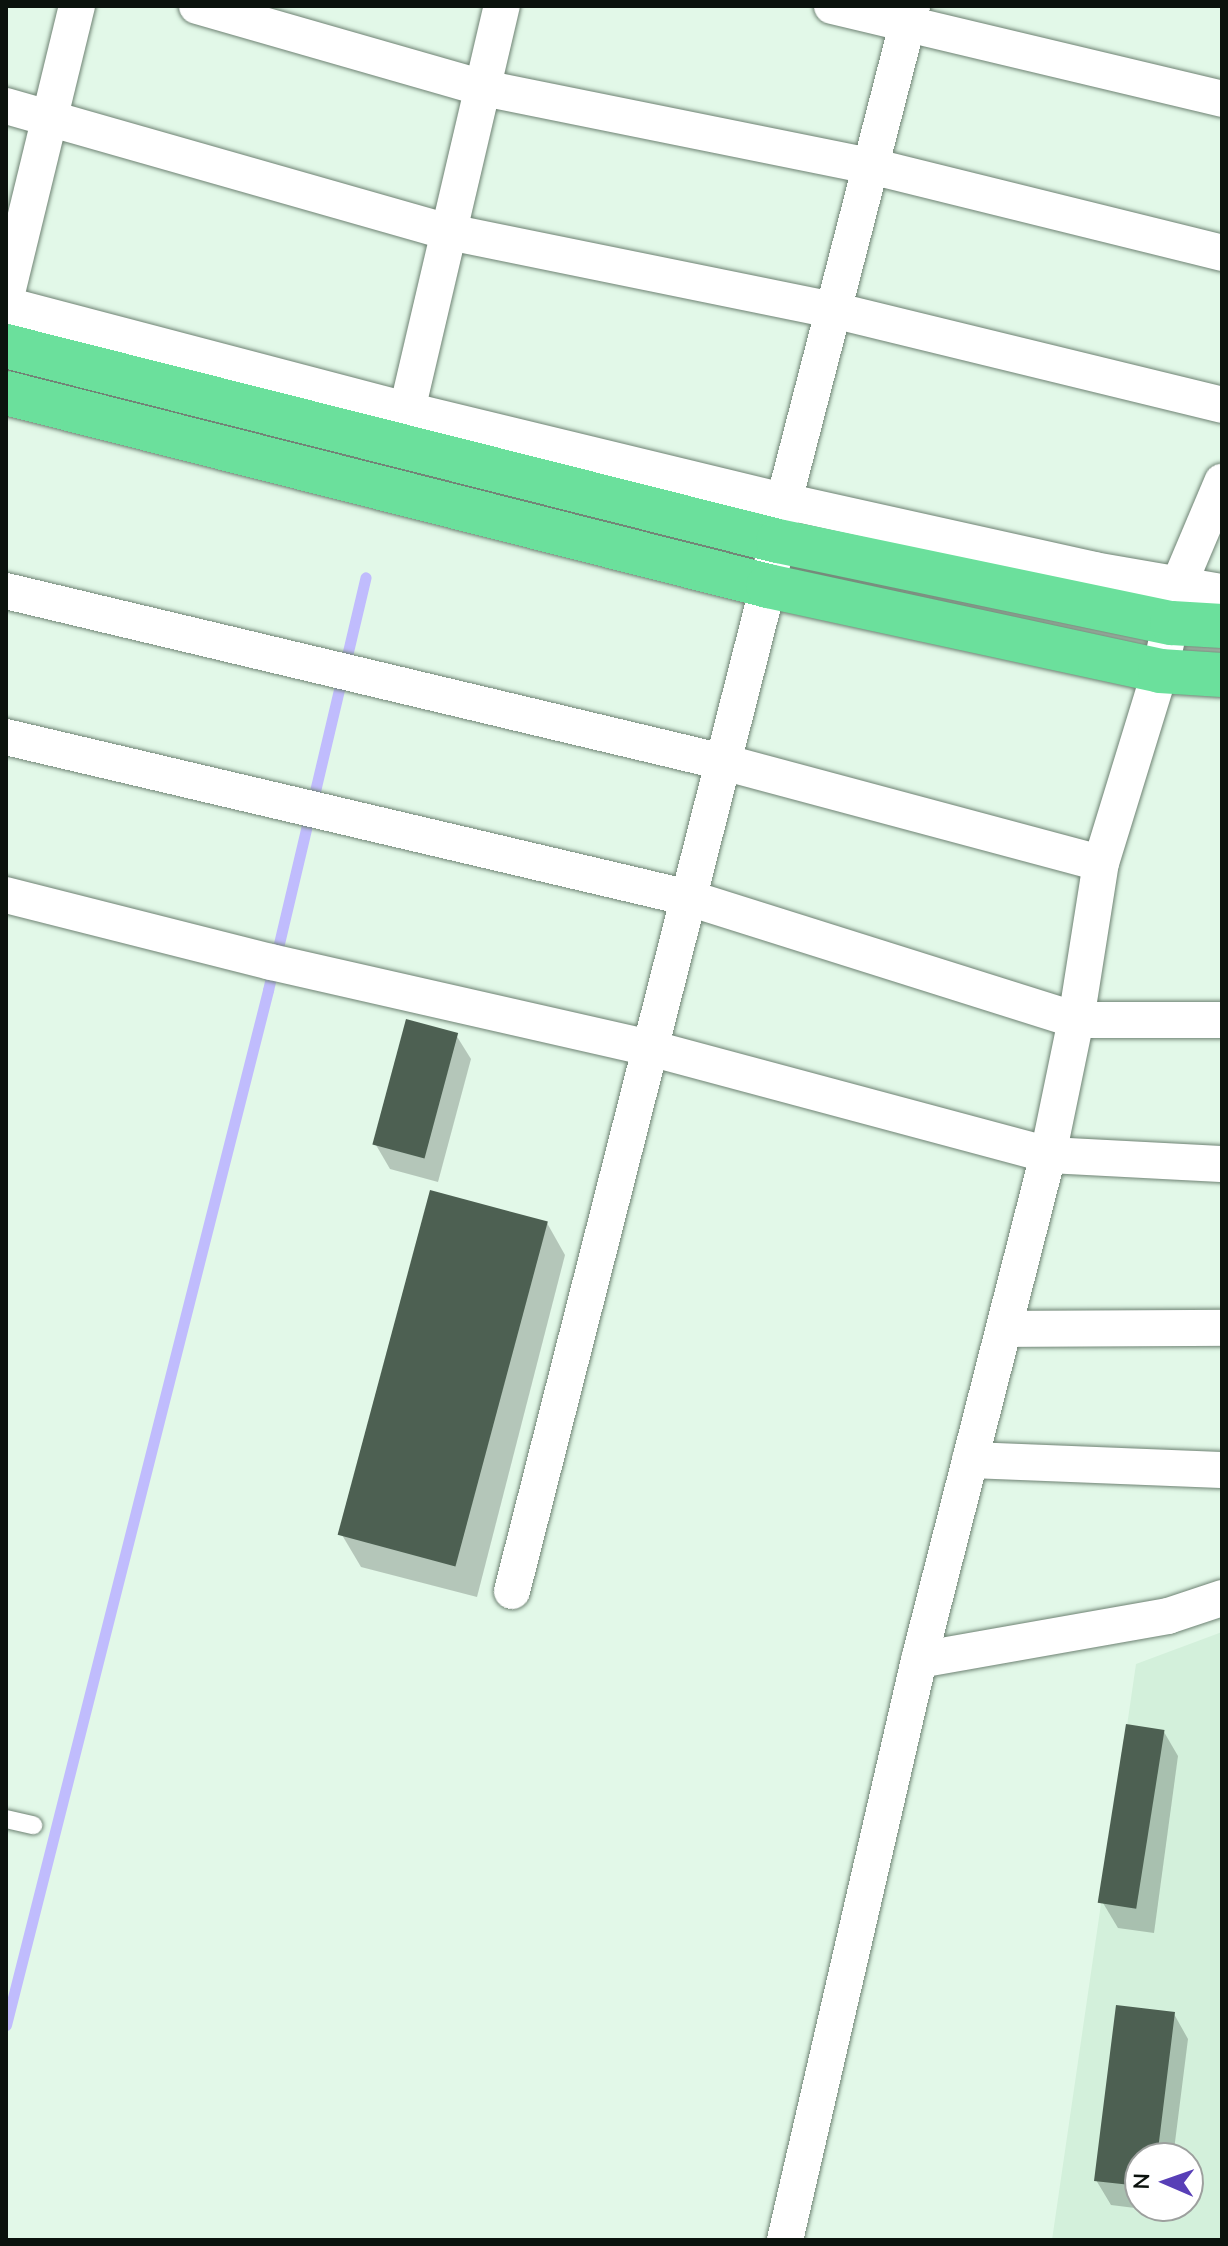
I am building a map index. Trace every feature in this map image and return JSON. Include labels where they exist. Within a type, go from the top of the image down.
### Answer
[{"type":"highway","points":[[6,346],[671,514],[781,521],[1176,603],[1222,626]]},
{"type":"highway","points":[[6,393],[768,586],[1160,671],[1222,675]]},
{"type":"highway","points":[[662,559],[671,514]]},
{"type":"street","points":[[6,297],[77,6]]},
{"type":"street","points":[[197,6],[483,88],[871,166],[1222,253]]},
{"type":"street","points":[[407,410],[502,6]]},
{"type":"street","points":[[832,6],[910,14],[1222,99]]},
{"type":"street","points":[[512,1591],[910,14]]},
{"type":"street","points":[[6,106],[449,232],[833,310],[1222,405]]},
{"type":"street","points":[[6,305],[407,410],[781,521]]},
{"type":"street","points":[[785,2240],[919,1660],[1048,1155],[1076,1020],[1101,863],[1160,671],[1176,603],[1222,482]]},
{"type":"street","points":[[6,591],[723,762],[1101,863]]},
{"type":"street","points":[[1176,603],[1222,592]]},
{"type":"street","points":[[6,737],[689,898],[1076,1020],[1222,1020]]},
{"type":"street","points":[[6,895],[271,962],[650,1048],[1048,1155],[1222,1164]]},
{"type":"street","points":[[1006,1329],[1222,1328]]},
{"type":"street","points":[[970,1460],[1222,1470]]},
{"type":"street","points":[[919,1660],[1168,1616],[1222,1598]]},
{"type":"lane","points":[[6,1819],[33,1825]]},
{"type":"shaded area","points":[[1222,1632],[1222,2240],[1052,2240],[1136,1664]]},
{"type":"building","points":[[406,1019],[458,1033],[425,1159],[372,1145]]},
{"type":"building","points":[[430,1190],[548,1222],[455,1566],[338,1535]]},
{"type":"building","points":[[1126,1724],[1165,1730],[1136,1909],[1098,1903]]},
{"type":"building","points":[[1116,2005],[1175,2012],[1159,2142],[1124,2142],[1124,2184],[1094,2181]]},
{"type":"waterway","points":[[6,2025],[268,990],[366,577]]}]
